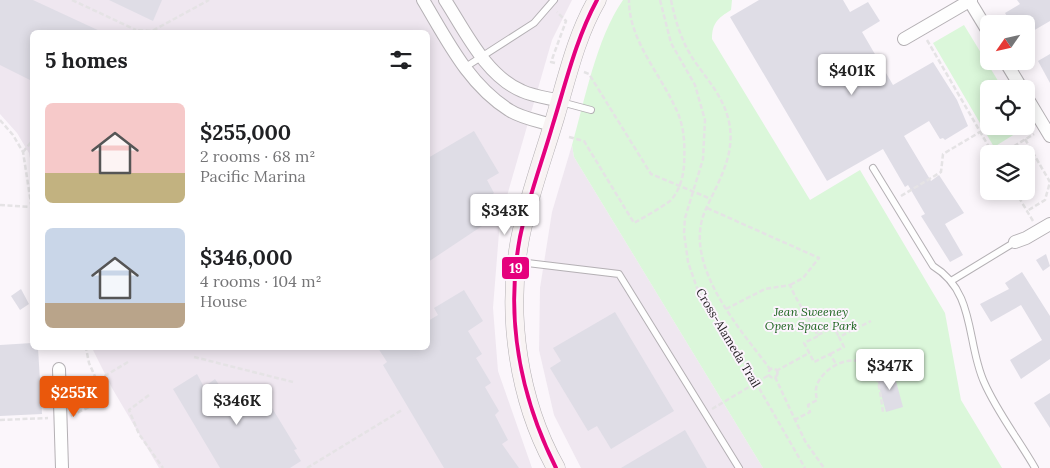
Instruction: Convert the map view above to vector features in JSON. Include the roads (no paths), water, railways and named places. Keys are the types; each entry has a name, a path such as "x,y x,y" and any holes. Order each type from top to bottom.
{"street":[{"path":"423,0 464,68 486,93 511,112 552,125"},
{"path":"445,0 481,58 498,74 521,91 560,101"},
{"path":"556,468 541,437 524,385 516,326 517,262 526,214 573,55 597,0"},
{"path":"904,39 970,0 980,17"},
{"path":"1035,111 1048,132"},
{"path":"1014,242 1050,224"},
{"path":"59,369 62,468"}],"lane":[{"path":"464,68 534,23 554,0"},
{"path":"560,101 591,110"},
{"path":"873,168 933,266 946,274 962,298 984,381 1036,468"},
{"path":"951,281 1014,242"},
{"path":"517,262 619,274 739,468"}],"park label":[{"name":"Jean Sweeney Open Space Park","path":"811,319"}]}
